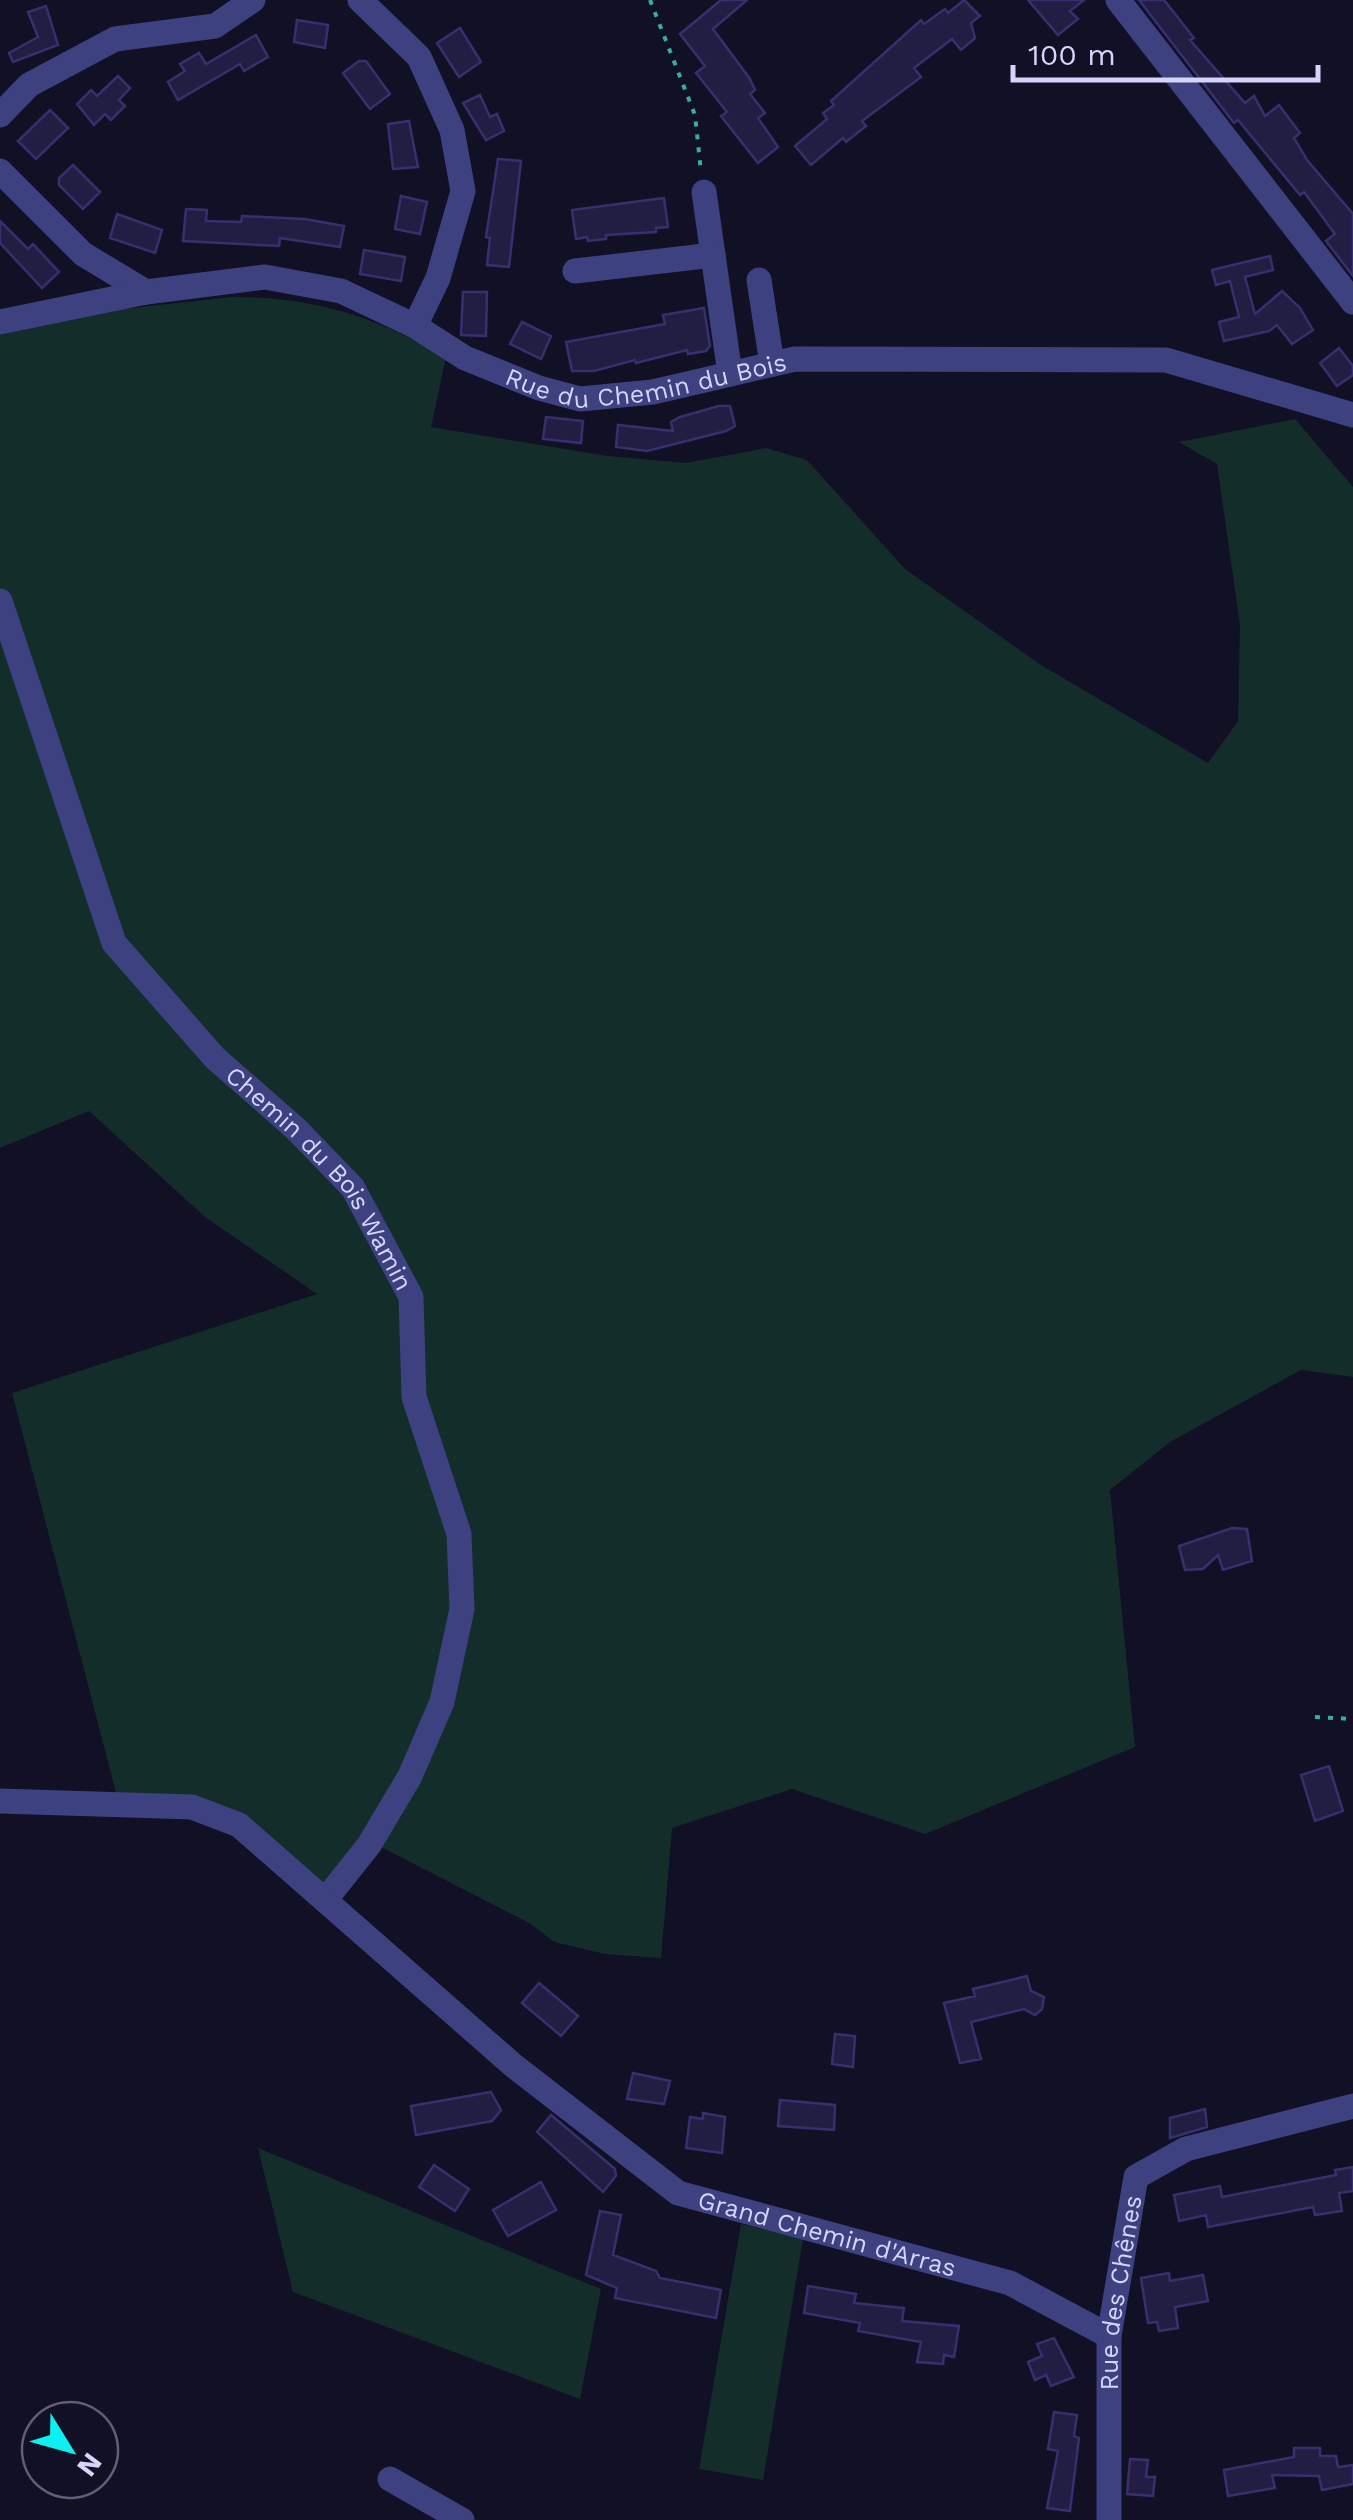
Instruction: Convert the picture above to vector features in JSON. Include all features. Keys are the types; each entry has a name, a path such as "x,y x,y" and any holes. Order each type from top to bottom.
{"street":[{"path":"0,115 29,85 115,38 215,26 253,0"},
{"path":"360,0 418,57 452,130 464,191 438,278 414,326"},
{"path":"1118,0 1353,302"},
{"path":"0,170 83,254 146,292"},
{"path":"704,192 730,374"},
{"path":"576,270 713,254"},
{"name":"Rue du Chemin du Bois","path":"146,292 265,277 341,290 414,326 465,358 539,388 580,398 653,392 810,359 1166,360 1353,416"},
{"path":"759,280 772,364"},
{"path":"0,322 146,292"},
{"name":"Chemin du Bois Wamin","path":"0,602 114,943 215,1058 296,1129 353,1188 411,1296 414,1397 459,1534 462,1610 442,1702 410,1776 368,1845 326,1900"},
{"name":"Grand Chemin d'Arras","path":"0,1801 192,1807 238,1826 514,2066 678,2193 1010,2283 1108,2336"},
{"name":"Rue des Chênes","path":"1108,2520 1108,2336 1136,2177 1186,2148 1353,2106"},
{"path":"390,2479 462,2520"}],"path":[{"path":"650,0 695,114 704,192"},
{"path":"1315,1717 1353,1719"}],"green space":[{"path":"232,297 290,301 343,312 394,330 446,357 431,427 608,456 686,463 766,448 807,460 905,569 1041,665 1208,763 1238,721 1240,625 1217,464 1179,442 1295,419 1353,487 1353,1377 1301,1370 1170,1442 1110,1490 1135,1747 925,1834 792,1789 672,1828 661,1958 605,1954 554,1942 531,1924 379,1846 454,1706 469,1613 469,1534 421,1397 418,1341 403,1344 405,1398 450,1535 454,1581 451,1628 440,1676 402,1770 351,1854 323,1890 253,1831 210,1808 155,1801 119,1804 12,1393 317,1294 205,1217 89,1111 0,1148 0,335 123,309"},
{"path":"258,2148 601,2289 580,2399 293,2292"},
{"path":"741,2224 803,2239 763,2480 699,2469"}],"building":[{"path":"721,0 747,0 713,29 750,79 755,90 750,94 765,113 758,118 778,147 758,163 721,116 727,112 696,73 705,66 680,34"},
{"path":"964,0 980,16 971,23 975,38 961,50 952,39 914,68 921,77 862,121 866,126 846,142 843,138 811,165 795,146 827,119 823,113 834,105 831,101 921,20 924,24 945,9 948,13"},
{"path":"1028,0 1084,0 1070,11 1078,19 1058,35"},
{"path":"1139,0 1164,0 1194,38 1190,40 1245,103 1254,96 1265,116 1279,105 1300,133 1294,138 1307,160 1353,214 1353,276 1326,241 1335,234 1304,192 1300,195 1238,120 1234,123"},
{"path":"46,6 58,45 13,62 9,53 38,37 28,12"},
{"path":"297,20 328,25 325,48 294,42"},
{"path":"460,28 481,62 459,77 437,43"},
{"path":"256,35 268,57 244,71 240,64 178,100 168,82 185,71 180,64 199,53 206,64"},
{"path":"359,61 366,61 390,94 370,109 343,73"},
{"path":"118,76 130,88 119,100 125,106 111,120 105,114 94,125 77,104 91,90 97,96"},
{"path":"480,95 490,117 497,114 504,131 486,140 463,103"},
{"path":"50,110 68,128 36,159 18,141"},
{"path":"409,121 418,167 393,169 388,124"},
{"path":"498,159 521,161 509,267 487,265 490,238 486,237"},
{"path":"73,165 100,192 83,209 59,185 59,178"},
{"path":"401,196 427,202 420,234 395,229"},
{"path":"664,198 668,227 656,228 656,232 606,235 606,239 576,239 572,210"},
{"path":"186,209 207,210 206,221 241,222 242,216 305,219 344,226 340,247 280,238 279,246 183,241"},
{"path":"117,214 162,230 155,253 110,238"},
{"path":"0,221 28,249 33,244 59,272 42,288 0,243"},
{"path":"364,250 405,257 401,281 360,274"},
{"path":"1270,256 1273,270 1245,277 1255,314 1282,291 1300,308 1313,330 1292,344 1277,325 1269,331 1224,341 1219,322 1239,317 1230,281 1216,285 1212,270"},
{"path":"463,292 487,292 486,336 461,335"},
{"path":"704,308 710,346 706,351 688,354 687,350 594,371 572,371 566,342 665,324 663,315"},
{"path":"522,322 551,336 541,359 510,344"},
{"path":"1339,348 1353,366 1353,375 1337,386 1320,363"},
{"path":"730,406 735,426 726,431 647,451 616,447 618,425 673,431 671,422 680,417"},
{"path":"546,417 583,421 581,443 543,439"},
{"path":"1232,1528 1247,1529 1252,1561 1223,1570 1218,1555 1203,1569 1185,1570 1179,1546"},
{"path":"1329,1766 1343,1811 1315,1821 1301,1775"},
{"path":"1027,1976 1031,1991 1044,1997 1042,2009 1035,2015 1024,2009 971,2022 981,2059 960,2063 944,2003 975,1996 973,1989"},
{"path":"539,1983 578,2016 561,2036 522,2003"},
{"path":"835,2034 855,2036 853,2067 832,2064"},
{"path":"633,2073 670,2081 664,2104 627,2099"},
{"path":"491,2092 501,2110 492,2121 416,2135 411,2106"},
{"path":"780,2100 835,2105 834,2130 778,2126"},
{"path":"1205,2109 1207,2127 1170,2138 1170,2118"},
{"path":"703,2113 725,2117 722,2153 686,2148 690,2117 703,2119"},
{"path":"551,2115 615,2169 616,2176 603,2192 537,2132"},
{"path":"434,2165 469,2189 455,2211 419,2187"},
{"path":"1353,2167 1353,2191 1339,2193 1342,2211 1315,2215 1313,2207 1208,2227 1206,2215 1179,2221 1174,2195 1220,2186 1222,2197 1336,2175 1335,2170"},
{"path":"541,2182 556,2210 508,2236 493,2210"},
{"path":"600,2211 621,2215 613,2255 656,2271 660,2278 721,2290 716,2318 615,2298 617,2288 586,2275"},
{"path":"1169,2273 1170,2281 1203,2275 1208,2301 1175,2307 1178,2328 1159,2331 1157,2322 1148,2323 1141,2278"},
{"path":"808,2286 856,2294 854,2303 904,2308 902,2321 959,2326 954,2357 944,2355 943,2364 917,2362 921,2342 858,2331 860,2323 804,2313"},
{"path":"1054,2338 1074,2377 1051,2386 1046,2375 1035,2380 1028,2362 1042,2356 1037,2344"},
{"path":"1054,2412 1077,2415 1074,2436 1079,2438 1070,2511 1047,2508 1058,2451 1048,2449"},
{"path":"1294,2448 1320,2448 1320,2456 1336,2456 1338,2467 1353,2465 1353,2484 1322,2490 1319,2476 1272,2475 1275,2488 1228,2496 1224,2470 1294,2457"},
{"path":"1130,2459 1148,2460 1146,2477 1155,2477 1153,2496 1127,2494"}]}
